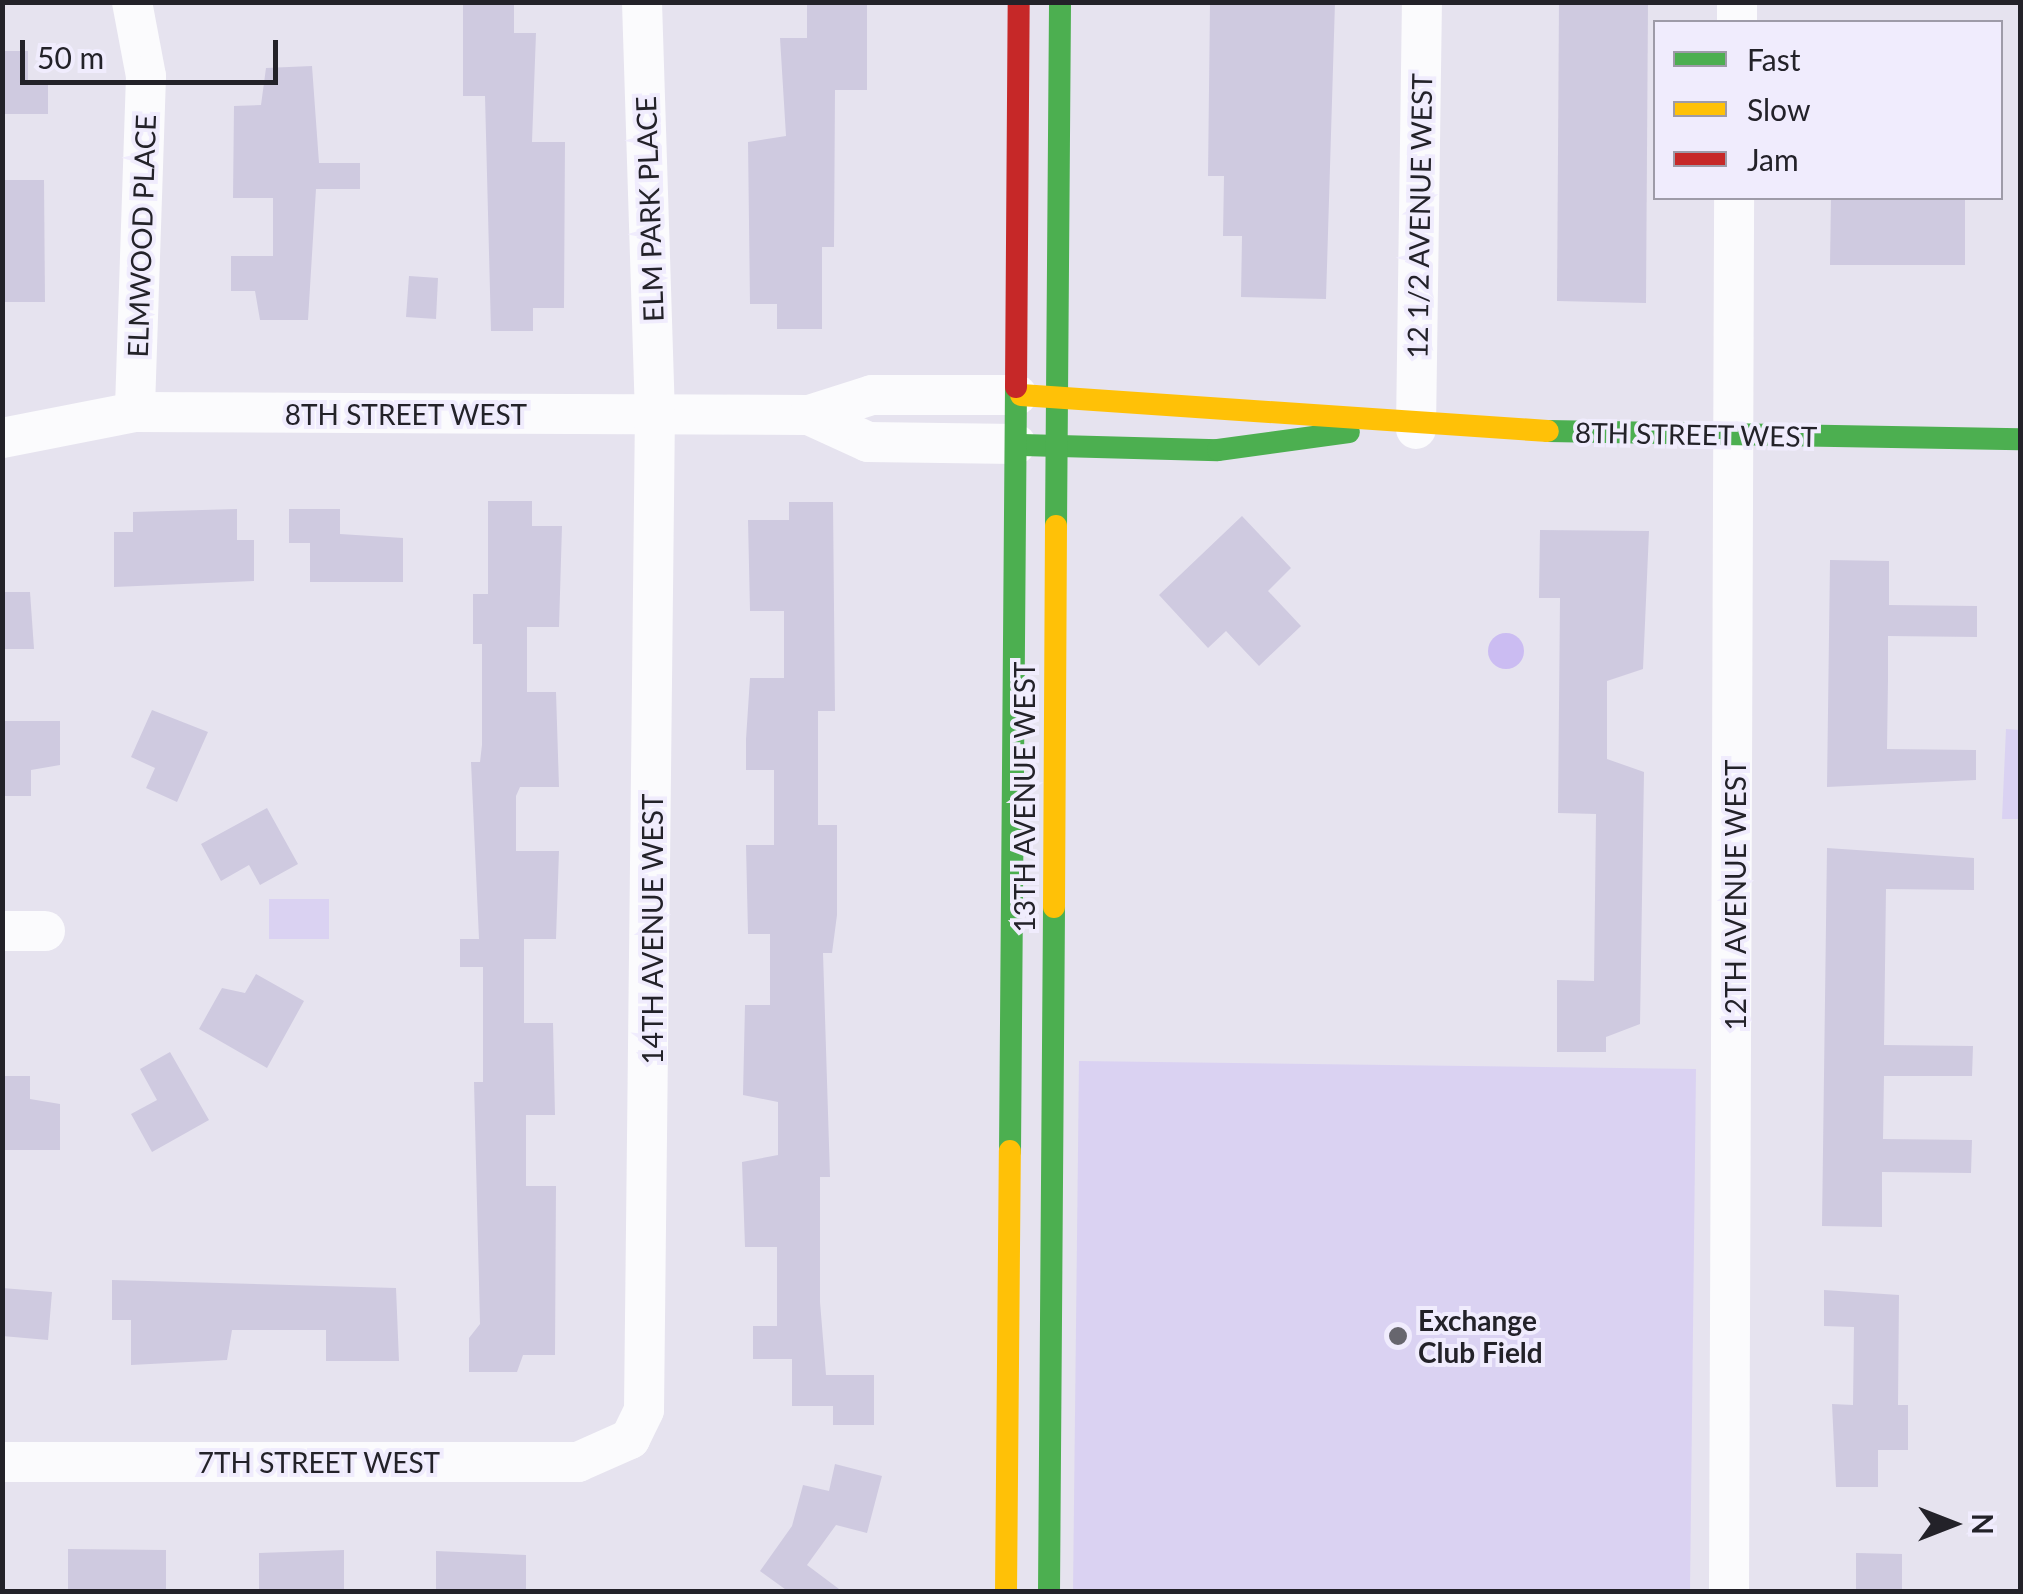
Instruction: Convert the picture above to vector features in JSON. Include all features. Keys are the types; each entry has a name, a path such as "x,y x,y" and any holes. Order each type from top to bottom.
{"street":[{"name":"ELMWOOD PLACE","path":"132,2 146,76 135,412"},
{"name":"ELM PARK PLACE","path":"642,2 655,416"},
{"name":"13TH AVENUE WEST","path":"1006,1592 1019,2"},
{"name":"13TH AVENUE WEST","path":"1048,1592 1060,2"},
{"name":"12 1/2 AVENUE WEST","path":"1416,430 1422,2"},
{"name":"12TH AVENUE WEST","path":"1729,1592 1734,200"},
{"name":"8TH STREET WEST","path":"4,440 135,412 808,415 872,395 1017,395 1315,410 1371,426 1416,430 2020,439"},
{"name":"8TH STREET WEST","path":"808,415 868,442 1016,444 1057,450 1316,443 1371,426"},
{"name":"14TH AVENUE WEST","path":"630,1439 648,1376 655,416"},
{"path":"2,932 45,931"},
{"name":"7TH STREET WEST","path":"2,1462 578,1462 630,1439"}],"shaded area":[{"path":"1506,633 1519,638 1524,651 1519,664 1506,669 1493,664 1488,651 1493,638"},
{"path":"2006,729 2020,730 2020,819 2002,819"},
{"path":"269,899 329,899 329,939 269,939"},
{"name":"Exchange Club Field","path":"1079,1061 1696,1069 1690,1591 1073,1592"}],"building":[{"path":"463,2 514,2 514,33 536,33 532,142 565,142 564,308 533,308 533,331 491,331 485,96 463,96"},
{"path":"807,2 867,2 867,90 835,90 834,247 822,247 822,329 777,329 777,304 750,304 748,142 786,136 780,38 807,38"},
{"path":"1210,2 1335,2 1326,299 1241,297 1242,236 1223,236 1224,176 1208,176"},
{"path":"1559,2 1648,2 1646,303 1557,301"},
{"path":"2,51 28,51 28,80 48,80 48,114 2,114"},
{"path":"312,66 319,163 360,163 360,189 316,189 308,320 260,320 255,291 231,291 231,256 273,256 273,198 233,198 234,106 261,105 266,68"},
{"path":"2,180 44,180 45,302 2,302"},
{"path":"1831,200 1965,200 1965,265 1830,265"},
{"path":"409,276 438,278 436,319 406,317"},
{"path":"488,501 532,501 532,526 562,526 559,627 527,627 527,692 556,692 559,787 520,787 516,796 516,851 559,851 556,939 524,939 524,1023 553,1023 555,1115 526,1115 526,1186 556,1186 555,1355 523,1355 517,1372 469,1372 469,1338 480,1324 474,1082 483,1082 483,967 460,967 460,939 479,939 471,762 480,762 482,745 482,644 473,644 473,594 488,594"},
{"path":"789,502 833,502 835,711 818,711 818,825 837,825 837,915 832,953 823,953 830,1177 820,1177 820,1302 826,1375 874,1375 874,1425 833,1425 833,1406 792,1406 792,1359 753,1359 753,1326 777,1326 777,1247 745,1247 742,1162 778,1155 778,1102 743,1095 745,1005 770,1005 770,934 748,934 746,845 774,845 774,770 746,770 746,739 750,678 784,678 784,611 750,611 748,520 789,520"},
{"path":"237,509 237,540 254,540 254,581 114,587 114,532 133,532 133,512"},
{"path":"289,509 340,509 340,534 403,538 403,582 310,582 310,543 289,543"},
{"path":"1242,516 1291,568 1268,591 1301,626 1259,666 1226,631 1208,648 1159,595"},
{"path":"1540,530 1649,531 1643,669 1607,681 1607,759 1644,772 1640,1024 1606,1037 1606,1052 1557,1052 1557,980 1594,981 1596,814 1558,813 1560,598 1539,598"},
{"path":"1830,560 1889,561 1889,605 1977,606 1977,637 1888,636 1887,749 1976,750 1976,780 1827,787"},
{"path":"2,592 30,592 34,649 2,649"},
{"path":"152,710 208,732 177,802 146,788 155,768 131,757"},
{"path":"2,721 60,721 60,765 31,770 31,796 2,796"},
{"path":"267,808 298,864 260,885 249,865 221,881 201,844"},
{"path":"1827,848 1974,858 1974,890 1886,889 1884,1045 1973,1046 1972,1076 1884,1076 1883,1139 1972,1140 1971,1173 1882,1172 1882,1227 1822,1226"},
{"path":"256,974 304,1001 267,1068 199,1029 222,988 245,993"},
{"path":"170,1052 209,1120 152,1152 131,1114 157,1100 140,1069"},
{"path":"2,1076 30,1076 30,1099 60,1104 60,1150 2,1150"},
{"path":"112,1280 396,1288 399,1361 326,1361 326,1330 232,1330 227,1360 131,1365 131,1320 112,1320"},
{"path":"2,1288 52,1292 48,1340 2,1336"},
{"path":"1824,1290 1899,1295 1898,1405 1908,1405 1908,1450 1878,1450 1878,1487 1836,1487 1832,1404 1853,1405 1854,1327 1824,1326"},
{"path":"835,1464 882,1476 867,1533 836,1525 807,1565 843,1592 789,1592 760,1571 792,1526 803,1485 829,1491"},
{"path":"68,1549 166,1550 166,1592 68,1592"},
{"path":"344,1550 344,1592 259,1592 259,1553"},
{"path":"436,1551 526,1555 526,1592 436,1592"},
{"path":"1856,1553 1902,1554 1902,1592 1856,1592"}],"traffic: fast":[{"path":"1056,526 1060,2"},
{"path":"1010,1151 1016,387"},
{"path":"1548,431 2020,439"},
{"path":"1022,445 1218,450 1349,432"},
{"path":"1049,1592 1054,907"}],"traffic: slow":[{"path":"1021,395 1548,431"},
{"path":"1054,907 1056,526"},
{"path":"1006,1592 1010,1151"}],"traffic: jam":[{"path":"1016,387 1019,2"}],"place":[{"name":"Exchange Club Field","path":"1398,1336"}]}
